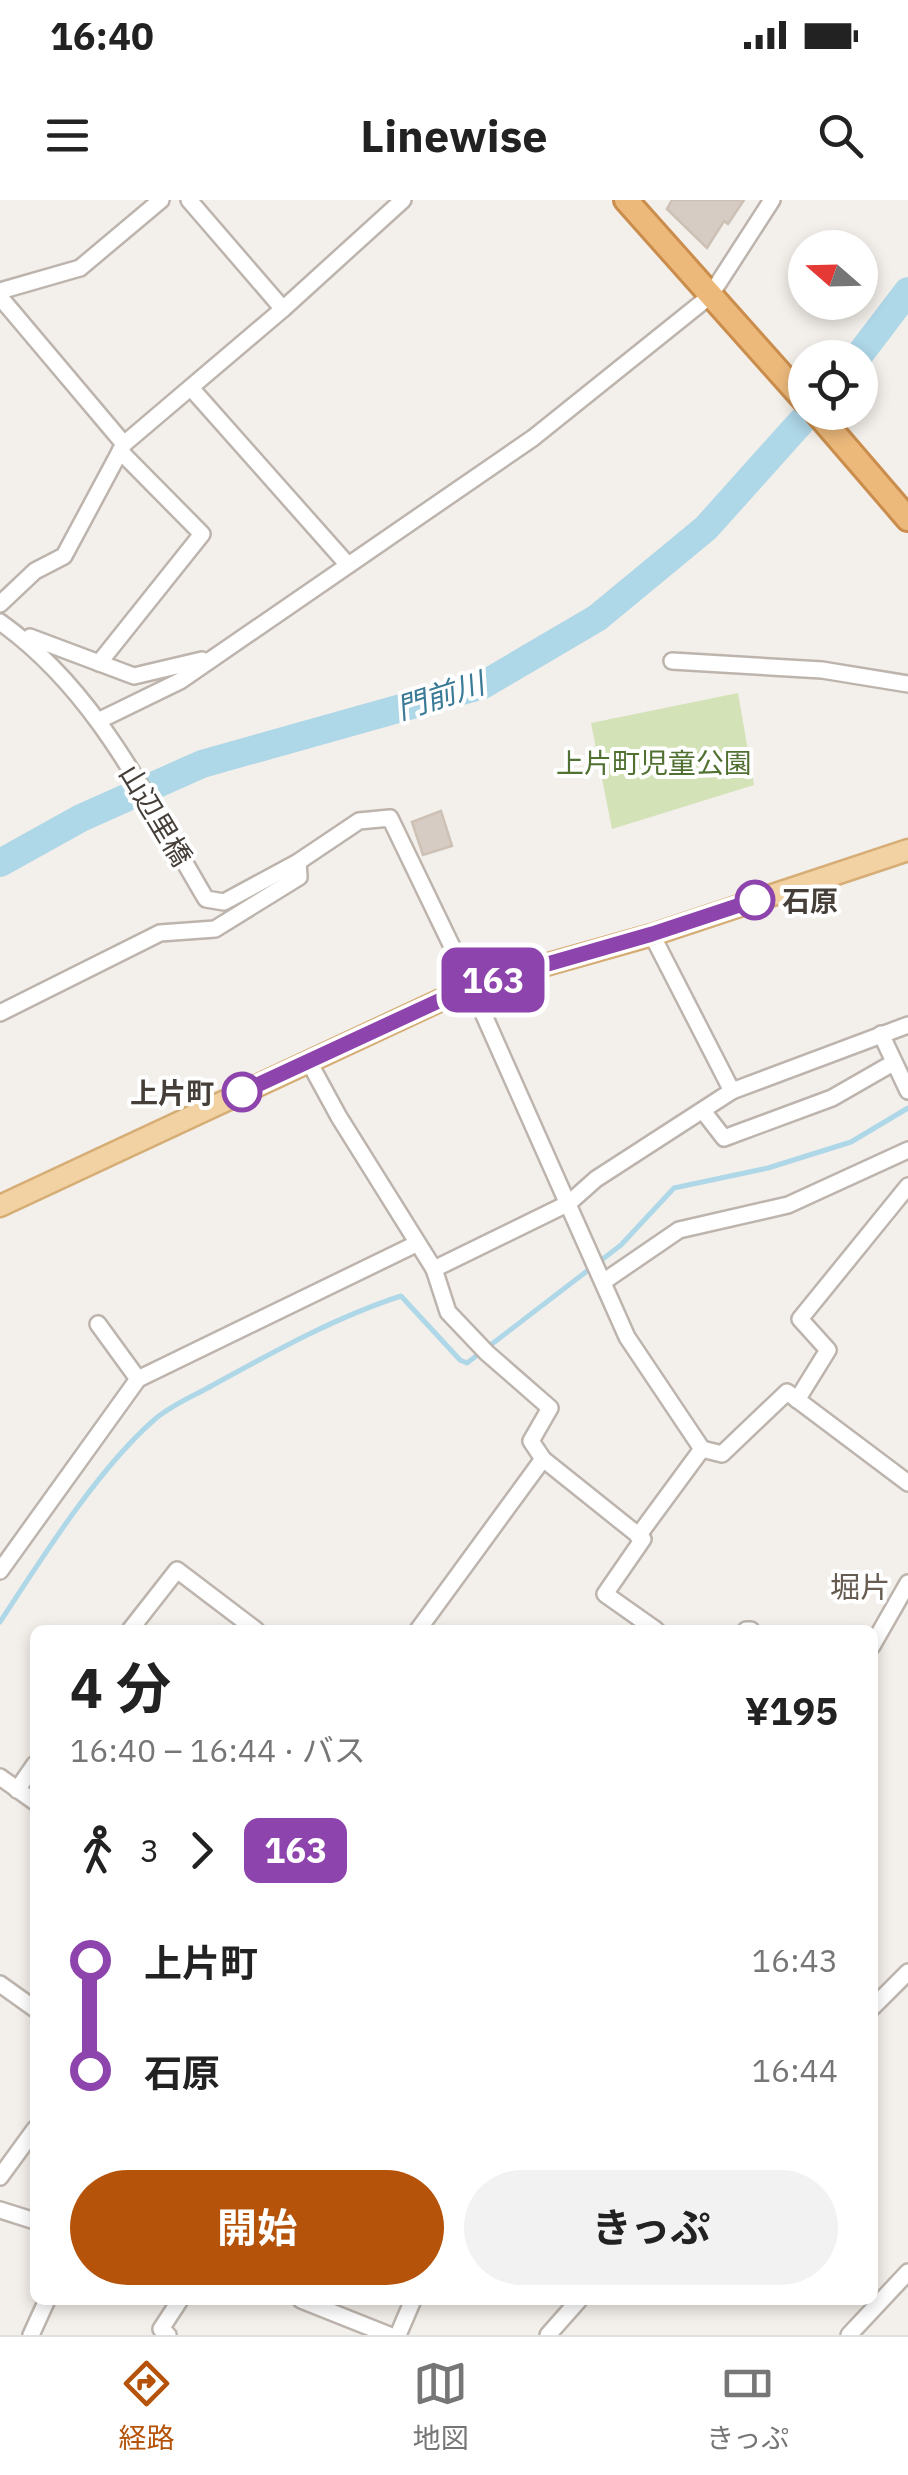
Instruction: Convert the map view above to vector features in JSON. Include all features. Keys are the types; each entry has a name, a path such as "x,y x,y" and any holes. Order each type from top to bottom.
{"highway":[{"path":"626,200 788,382"},
{"path":"832,430 906,511"}],"main road":[{"path":"0,1206 471,986 652,934 908,850"}],"street":[{"path":"98,663 202,534 122,448 0,294 80,268 161,200"},
{"path":"190,200 284,310"},
{"path":"0,604 35,571 64,556 122,448 284,310 403,200"},
{"path":"104,726 180,681 533,438 714,299 772,200"},
{"path":"191,388 348,565"},
{"path":"6,626 134,676 214,657"},
{"name":"山辺里橋","path":"6,626 35,646 104,726 206,899 224,902 298,862"},
{"path":"672,661 822,670 908,684"},
{"path":"0,1013 160,933 215,929 299,877 298,862 359,820 390,818 471,986 627,1338 702,1449 722,1454 787,1392 908,1483"},
{"path":"652,934 732,1091"},
{"path":"434,1269 569,1203 596,1179 732,1091 908,1024"},
{"path":"882,1034 908,1091"},
{"path":"309,1062 434,1269 448,1312 487,1353 550,1408 531,1441 543,1459 643,1539 605,1594 649,1625"},
{"path":"703,1111 724,1138 832,1098 893,1063"},
{"path":"603,1282 680,1230 788,1205 906,1154"},
{"path":"798,1400 828,1350 800,1319 908,1186"},
{"path":"0,1571 138,1379 416,1244"},
{"path":"98,1324 138,1379"},
{"path":"638,1536 702,1449"},
{"path":"422,1625 543,1459"},
{"path":"134,1625 177,1570 249,1625"},
{"path":"878,1636 908,1583"},
{"path":"18,1790 30,1772"},
{"path":"0,1777 30,1798"},
{"path":"878,2002 908,1972"},
{"path":"0,1984 30,2005"},
{"path":"0,2177 30,2136"},
{"path":"0,2210 30,2219"},
{"path":"878,2304 908,2272"},
{"path":"31,2335 44,2305"},
{"path":"168,2335 161,2329 177,2305"},
{"path":"314,2305 389,2335"},
{"path":"398,2335 411,2305"},
{"path":"548,2335 575,2305"},
{"path":"848,2335 877,2305"}],"green space":[{"name":"上片町児童公園","path":"738,693 754,785 612,829 591,723"}],"building":[{"path":"672,200 744,200 728,224 724,221 707,248 667,209"},
{"path":"441,811 452,846 423,855 412,822"}],"waterway":[{"name":"門前川","path":"871,340 908,291"},
{"name":"門前川","path":"0,863 81,818 202,764 483,685 597,618 706,528 794,430"},
{"path":"0,1622 91,1489 133,1440 175,1405 305,1336 401,1296 467,1363 621,1245 674,1188 768,1168 851,1142 908,1108"}],"bus line":[{"name":"163","path":"242,1092 471,986 755,900"}],"place":[{"name":"石原","path":"755,900"},
{"name":"上片町","path":"242,1092"}],"district":[{"name":"堀片","path":"860,1586"}]}
